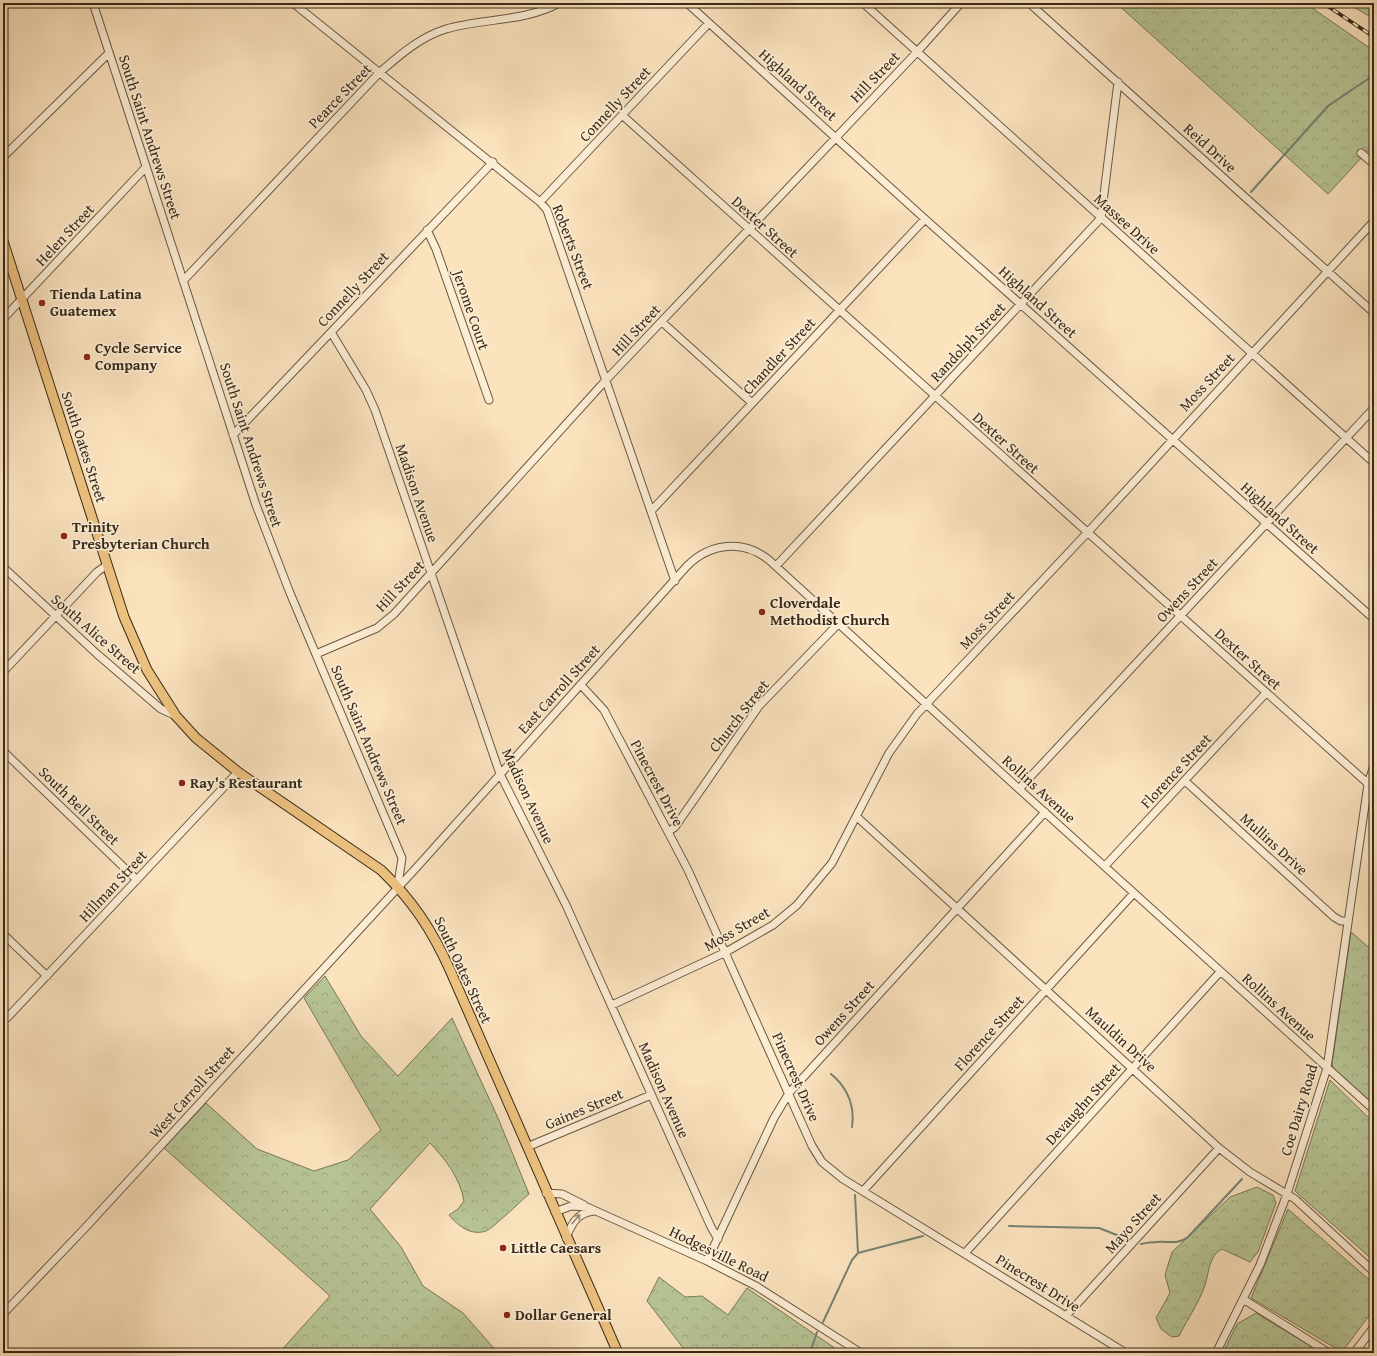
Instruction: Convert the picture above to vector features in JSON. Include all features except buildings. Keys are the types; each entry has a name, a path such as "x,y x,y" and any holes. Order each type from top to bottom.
{"main road":[{"name":"South Oates Street","path":"3,241 124,617 139,655 176,716 208,749 238,772 367,860 398,886 416,908 435,937 566,1238 618,1353"}],"street":[{"name":"South Saint Andrews Street","path":"92,3 233,435 272,548 402,858 401,874 398,886"},
{"name":"Roberts Street","path":"293,3 492,162 540,202 551,217 675,580"},
{"name":"Pearce Street","path":"183,281 380,72 409,48 446,29 526,15 559,3"},
{"name":"Highland Street","path":"687,3 925,219 1374,619"},
{"name":"Massee Drive","path":"863,3 1374,464"},
{"name":"Hill Street","path":"316,654 365,633 385,622 606,380 917,52 961,3"},
{"name":"Reid Drive","path":"1029,3 1374,313"},
{"name":"Connelly Street","path":"540,202 709,23"},
{"path":"3,157 109,53"},
{"path":"1101,218 1118,82"},
{"name":"Dexter Street","path":"622,115 1371,786"},
{"path":"1361,153 1374,164"},
{"name":"Connelly Street","path":"233,435 492,162"},
{"name":"Helen Street","path":"3,319 146,167"},
{"name":"Randolph Street","path":"776,566 1101,218"},
{"name":"Chandler Street","path":"652,510 925,219"},
{"name":"Moss Street","path":"612,1005 726,952 773,925 797,905 832,863 897,739 917,714 1087,533 1374,221"},
{"name":"Jerome Court","path":"427,230 436,249 489,400"},
{"path":"662,322 752,403"},
{"name":"Madison Avenue","path":"331,332 366,390 375,410 500,774 546,863 612,1005 711,1227 718,1239"},
{"name":"Owens Street","path":"1019,789 1374,408"},
{"name":"Rollins Avenue","path":"675,580 698,556 711,549 726,546 741,546 756,551 776,566 1220,972 1374,1110"},
{"path":"3,672 97,572 108,565"},
{"name":"South Alice Street","path":"3,567 55,616 161,709 176,716"},
{"name":"East Carroll Street","path":"398,886 675,580"},
{"name":"Church Street","path":"668,832 675,827 760,706 839,623"},
{"name":"Pinecrest Drive","path":"581,685 604,710 688,870 812,1146 820,1158 835,1174 1126,1353"},
{"name":"Florence Street","path":"1105,866 1266,693"},
{"name":"South Bell Street","path":"3,751 137,880"},
{"name":"Coe Dairy Road","path":"1216,1353 1260,1265 1287,1194 1327,1068 1348,921 1374,765"},
{"name":"Hillman Street","path":"7,1018 238,772"},
{"name":"Mullins Drive","path":"1185,780 1334,917 1341,921 1348,921"},
{"name":"Owens Street","path":"707,1261 774,1118 789,1093 1045,812"},
{"name":"Mauldin Drive","path":"857,817 1047,989 1219,1148 1250,1172 1295,1199 1374,1272"},
{"name":"West Carroll Street","path":"3,1314 90,1222 398,886"},
{"name":"Florence Street","path":"863,1191 1134,893"},
{"path":"3,934 47,976"},
{"name":"Devaughn Street","path":"965,1253 1220,972"},
{"name":"Gaines Street","path":"527,1147 651,1095"},
{"name":"Mayo Street","path":"1066,1316 1219,1148"},
{"path":"546,1192 562,1194 587,1207"},
{"name":"Hodgesville Road","path":"555,1212 570,1206 587,1207 707,1261 778,1299 861,1353"},
{"path":"566,1238 571,1226 580,1214 595,1211"},
{"path":"1243,1299 1329,1353"},
{"path":"1354,1353 1374,1327"}],"green space":[{"path":"1116,3 1305,3 1374,51 1374,144 1328,194"},
{"path":"1347,3 1374,3 1374,19"},
{"path":"1351,932 1374,952 1374,1105 1333,1068 1332,1064"},
{"path":"325,976 361,1036 398,1076 452,1018 498,1118 529,1194 490,1229 480,1232 470,1231 456,1223 449,1215 458,1209 464,1201 462,1193 452,1170 430,1143 370,1209 401,1247 423,1286 463,1313 498,1353 279,1353 330,1296 164,1148 206,1103 257,1149 314,1171 348,1160 381,1130 304,998"},
{"path":"1330,1080 1374,1123 1374,1261 1295,1191"},
{"path":"1257,1187 1273,1195 1276,1203 1258,1252 1250,1262 1222,1249 1214,1255 1205,1285 1196,1305 1179,1336 1172,1337 1161,1329 1156,1318 1170,1293 1165,1275 1172,1252 1230,1197"},
{"path":"1288,1209 1374,1284 1374,1309 1342,1352 1251,1298"},
{"path":"659,1277 685,1297 702,1296 728,1315 747,1288 842,1353 687,1353 647,1301"},
{"path":"1256,1313 1320,1353 1223,1353 1237,1324"}],"waterway":[{"path":"1251,192 1328,106 1374,75"},
{"path":"831,1074 842,1085 849,1098 853,1119 852,1127"},
{"path":"1141,1244 1155,1242 1177,1242 1188,1237 1242,1179"},
{"path":"855,1195 858,1253"},
{"path":"1009,1226 1099,1228 1127,1239"},
{"path":"823,1322 852,1260 858,1253 923,1236"},
{"path":"810,1353 817,1332"}],"railway":[{"path":"1323,3 1374,37"}],"place":[{"name":"Tienda Latina Guatemex","path":"42,303"},
{"name":"Cycle Service Company","path":"87,357"},
{"name":"Trinity Presbyterian Church","path":"64,536"},
{"name":"Cloverdale Methodist Church","path":"762,612"},
{"name":"Ray's Restaurant","path":"182,783"},
{"name":"Little Caesars","path":"503,1248"},
{"name":"Dollar General","path":"507,1315"}]}
